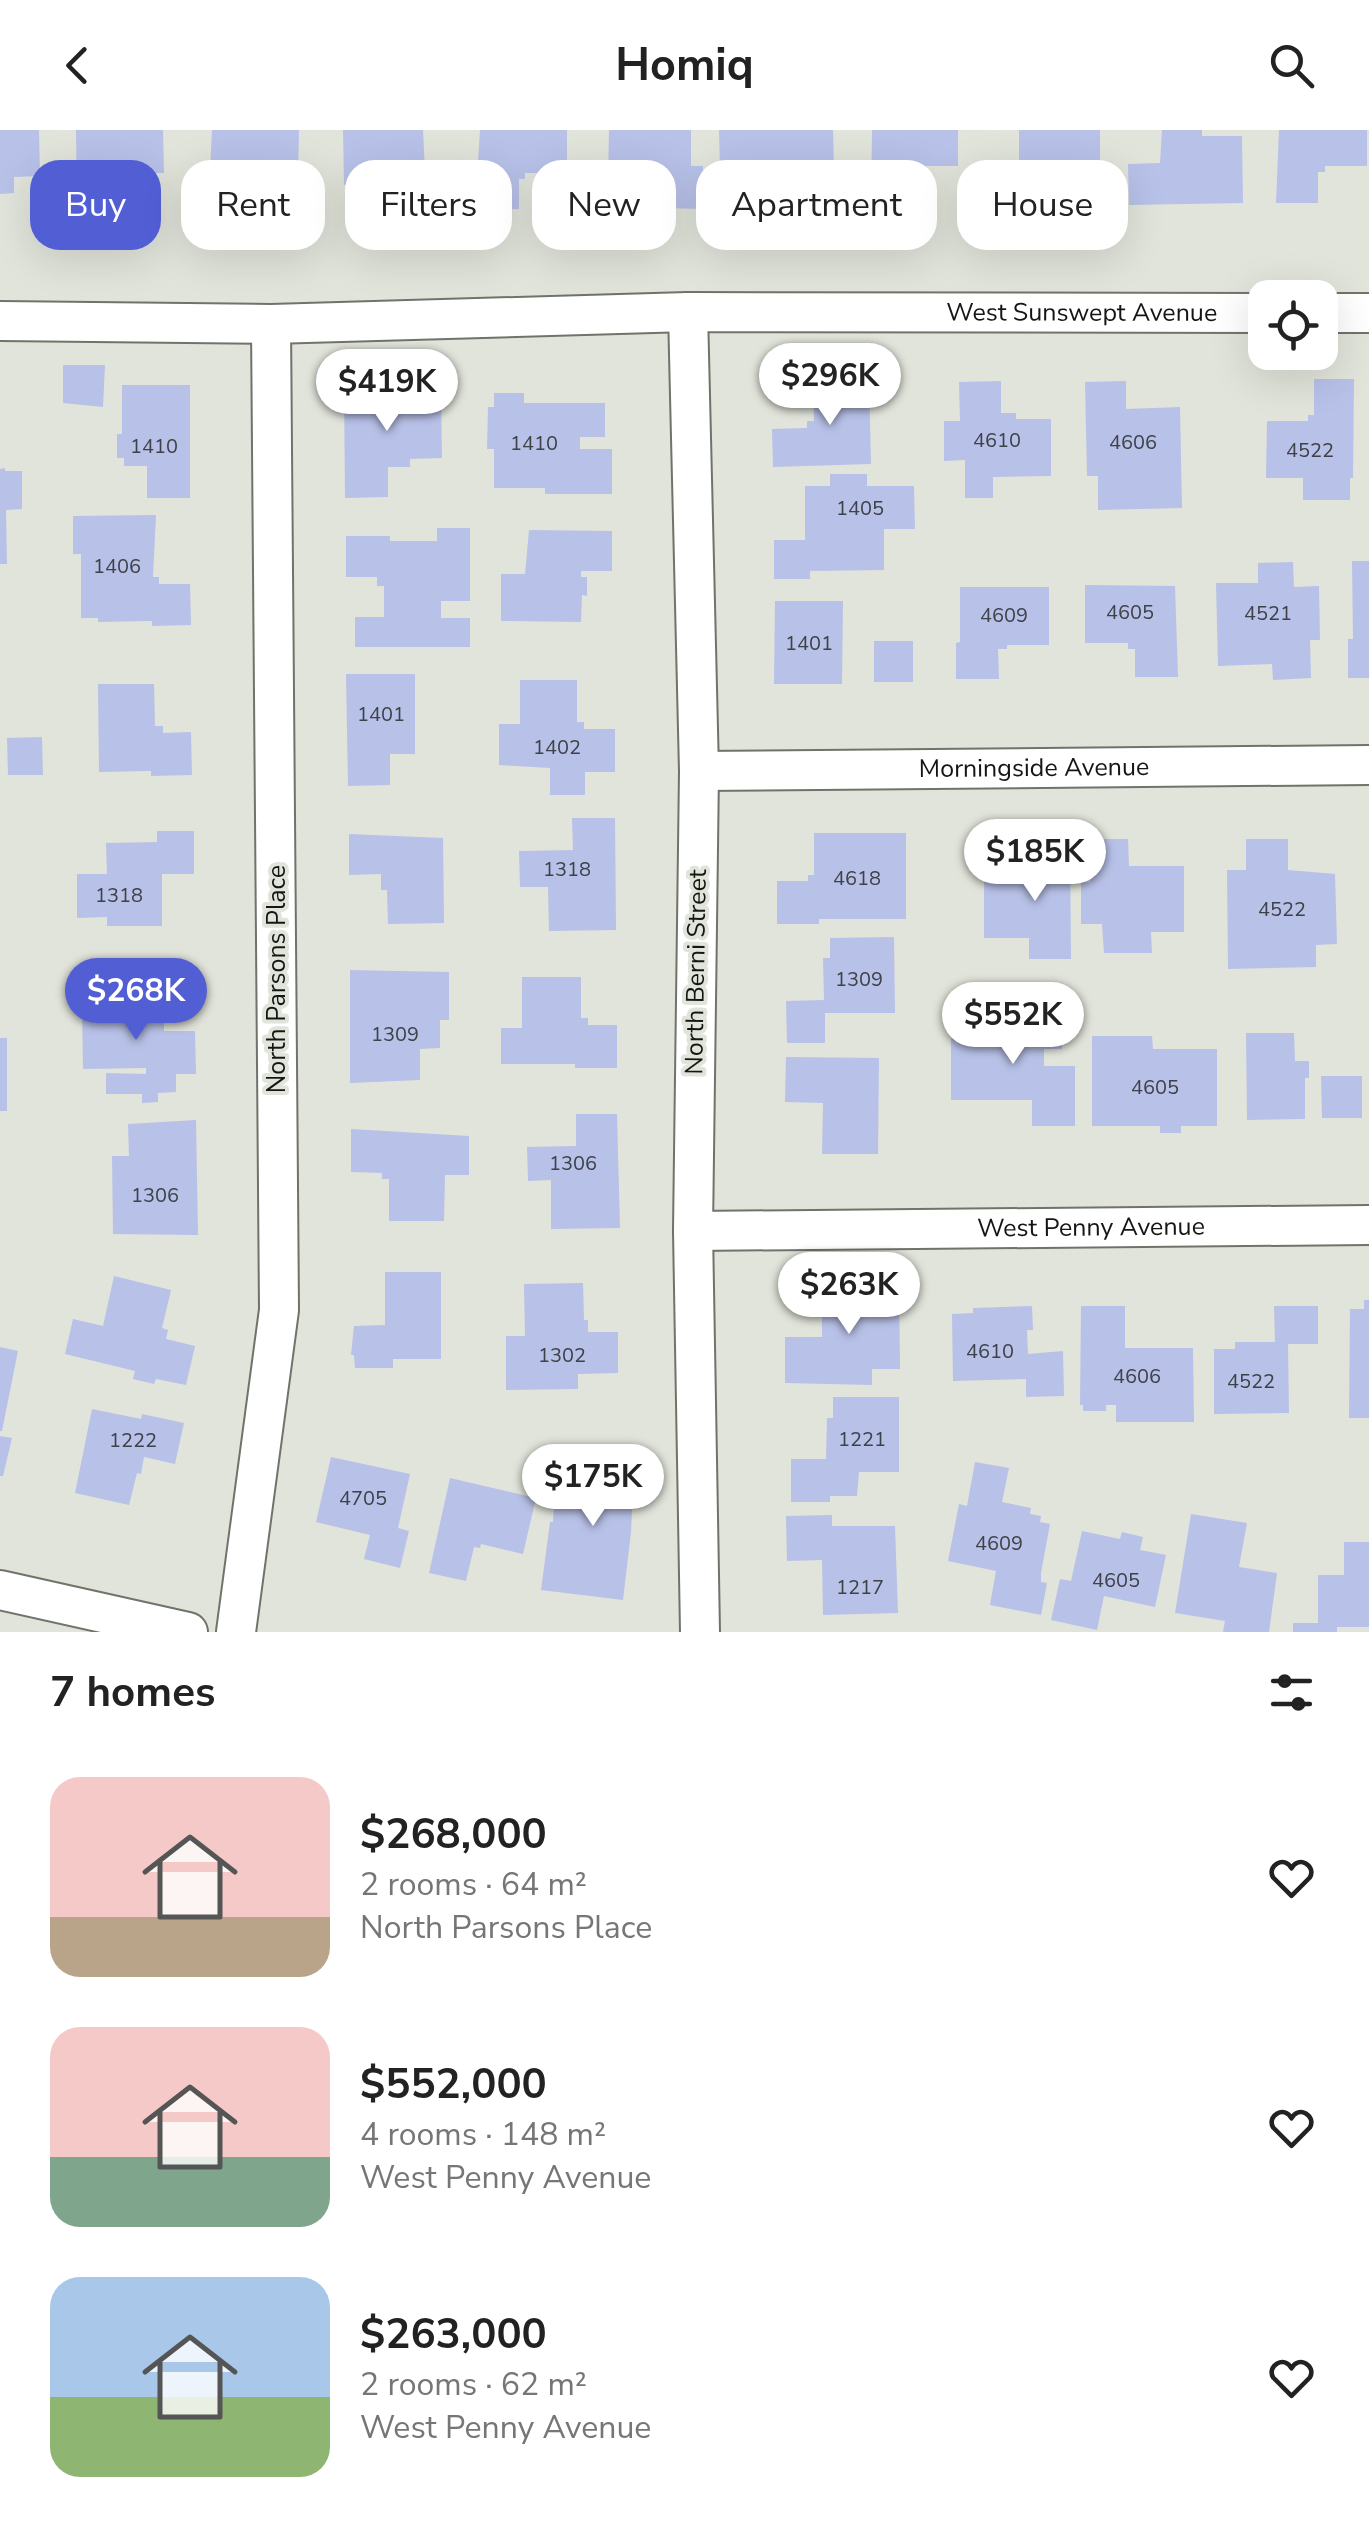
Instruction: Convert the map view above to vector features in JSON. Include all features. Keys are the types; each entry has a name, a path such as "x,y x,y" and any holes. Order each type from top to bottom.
{"street":[{"name":"West Sunswept Avenue","path":"0,321 271,324 688,312 1248,313"},
{"name":"North Berni Street","path":"688,312 699,771 693,1230 700,1632"},
{"path":"1338,313 1369,313"},
{"name":"North Parsons Place","path":"236,1632 279,1310 271,324"},
{"name":"Morningside Avenue","path":"699,771 1369,765"},
{"name":"West Penny Avenue","path":"693,1230 1369,1225"},
{"path":"0,1590 188,1632"}],"building":[{"path":"0,130 39,130 40,160 30,160 30,176 14,177 14,193 0,194"},
{"path":"76,130 163,130 164,173 161,160 76,160"},
{"path":"212,130 299,130 298,160 211,160"},
{"path":"343,130 423,130 424,160 345,160 344,185"},
{"path":"480,130 567,130 567,160 532,160 532,173 519,179 519,209 512,209 512,160 478,160"},
{"path":"609,130 691,130 696,209 676,208 676,160 608,160"},
{"path":"719,130 833,130 834,160 720,160"},
{"path":"872,130 958,130 957,166 937,166 937,160 872,160"},
{"path":"1019,130 1100,130 1100,160 1019,160"},
{"path":"1162,130 1242,136 1243,203 1129,205 1128,164 1160,163"},
{"path":"1279,130 1367,130 1367,166 1325,166 1325,172 1318,172 1318,203 1276,203"},
{"path":"63,365 105,365 103,407 63,403"},
{"path":"869,377 871,464 773,467 772,429 807,428 807,421 814,421 813,379"},
{"path":"1314,379 1354,379 1350,500 1303,500 1303,478 1266,478 1267,421 1308,421 1308,415 1314,415"},
{"path":"1001,381 1001,413 1016,413 1016,419 1051,419 1051,476 993,477 993,498 965,498 965,460 944,461 944,421 960,421 959,382"},
{"path":"1126,381 1126,409 1180,407 1182,508 1098,510 1098,476 1087,476 1085,382"},
{"path":"414,384 414,396 441,395 442,458 410,459 410,467 388,467 388,497 345,498 344,385"},
{"path":"122,385 190,385 190,498 147,498 147,466 124,466 124,458 117,458 117,434 122,434"},
{"path":"494,393 524,393 524,403 605,403 605,437 580,437 580,449 612,449 612,494 545,494 545,488 494,488 494,449 487,449 488,407 494,407"},
{"path":"0,469 22,471 22,509 6,510 7,564 0,564"},
{"path":"830,474 867,474 867,486 914,486 915,529 884,529 884,570 810,571 810,579 774,579 774,540 805,540 805,486 830,486"},
{"path":"156,515 153,577 159,577 159,584 190,584 191,625 152,626 152,621 98,622 98,618 81,618 81,554 73,554 73,516"},
{"path":"437,528 470,528 470,601 441,601 441,618 470,618 470,647 355,647 355,617 384,617 384,586 377,586 377,577 346,577 346,536 437,541"},
{"path":"529,530 612,531 612,571 581,571 581,577 587,577 587,596 582,595 581,622 501,621 501,574 525,574"},
{"path":"1352,561 1369,561 1369,678 1348,678 1348,639 1353,639"},
{"path":"1293,562 1294,587 1319,586 1320,640 1310,640 1311,678 1273,680 1272,664 1218,666 1216,583 1258,583 1258,563"},
{"path":"1085,585 1175,586 1178,677 1135,677 1135,649 1128,649 1128,643 1085,643"},
{"path":"960,587 1049,587 1049,645 1007,645 1007,649 998,649 999,679 956,679"},
{"path":"775,601 843,601 842,684 774,684"},
{"path":"874,641 913,641 913,682 874,682"},
{"path":"346,674 415,674 415,754 390,754 390,785 348,786"},
{"path":"520,680 577,680 577,722 584,722 584,729 615,729 615,772 585,772 585,795 550,795 550,768 499,765 499,724 520,724"},
{"path":"98,684 154,684 155,726 163,726 163,733 191,732 192,775 99,772"},
{"path":"42,737 43,775 8,775 7,738"},
{"path":"572,818 615,818 616,930 549,931 548,887 520,887 519,851 573,850"},
{"path":"157,831 194,831 194,874 162,874 162,926 107,926 107,917 77,918 77,874 107,874 106,843 157,842"},
{"path":"814,833 906,833 906,919 819,919 819,924 777,924 777,881 808,881 808,875 814,875"},
{"path":"349,834 443,838 444,923 388,924 387,890 381,890 381,874 349,875"},
{"path":"1090,839 1128,839 1129,866 1184,866 1184,932 1151,932 1152,953 1104,953 1102,924 1081,924 1081,882 1090,882"},
{"path":"1246,839 1288,839 1288,870 1335,874 1337,944 1316,945 1316,967 1228,969 1227,870 1246,870"},
{"path":"1070,840 1071,959 1029,959 1029,938 984,938 984,881 1026,881 1026,874 1032,874 1031,841"},
{"path":"894,937 895,1013 825,1013 825,1043 787,1043 786,1001 824,1000 823,958 830,958 830,938"},
{"path":"350,970 449,972 449,1020 440,1020 440,1048 420,1049 420,1080 350,1083"},
{"path":"522,977 581,977 581,1018 588,1018 588,1025 617,1025 617,1068 501,1064 501,1028 522,1028"},
{"path":"158,984 159,1019 164,1019 164,1031 195,1031 196,1074 176,1074 176,1092 158,1093 158,1102 142,1103 142,1094 106,1094 106,1073 146,1074 146,1068 83,1069 82,1010 101,1014 101,985"},
{"path":"951,1021 1062,1021 1062,1049 1044,1049 1044,1066 1075,1066 1075,1126 1032,1126 1032,1100 951,1100"},
{"path":"1246,1033 1294,1033 1295,1061 1309,1061 1305,1119 1247,1120"},
{"path":"1092,1036 1152,1036 1153,1049 1217,1049 1217,1126 1181,1126 1181,1133 1160,1133 1160,1126 1092,1126"},
{"path":"0,1038 7,1038 7,1111 0,1111"},
{"path":"786,1057 879,1058 878,1154 822,1154 823,1103 785,1102"},
{"path":"1321,1076 1362,1076 1362,1118 1322,1118"},
{"path":"576,1114 617,1114 620,1228 551,1229 551,1180 528,1181 527,1147 576,1146"},
{"path":"196,1120 198,1235 113,1234 112,1156 129,1156 128,1124"},
{"path":"351,1129 469,1136 469,1175 445,1175 444,1221 389,1221 389,1179 382,1179 382,1173 351,1172"},
{"path":"385,1272 441,1272 441,1359 393,1359 393,1368 355,1368 351,1355 354,1326 385,1325"},
{"path":"114,1276 171,1290 162,1328 168,1330 166,1339 195,1346 186,1385 133,1379 135,1371 65,1354 73,1319 103,1326"},
{"path":"583,1283 588,1332 618,1332 618,1373 578,1374 578,1389 506,1390 506,1336 525,1336 524,1284"},
{"path":"899,1283 900,1369 872,1369 872,1385 785,1383 785,1337 822,1337 822,1284"},
{"path":"1364,1300 1369,1300 1369,1418 1349,1418 1350,1309 1364,1309"},
{"path":"1032,1306 1028,1354 1063,1351 1064,1396 1026,1397 1026,1379 953,1381 952,1314 973,1313 973,1308"},
{"path":"1081,1306 1125,1306 1125,1348 1193,1348 1194,1422 1116,1422 1116,1405 1106,1405 1106,1411 1083,1411"},
{"path":"1274,1306 1318,1306 1318,1344 1288,1344 1289,1413 1214,1414 1214,1349 1235,1349 1235,1342 1275,1342"},
{"path":"0,1347 18,1351 2,1431 0,1431"},
{"path":"833,1397 899,1397 899,1472 859,1472 857,1496 830,1496 830,1502 791,1502 791,1459 826,1459 827,1418 833,1418"},
{"path":"92,1409 184,1423 175,1464 144,1457 129,1505 75,1493"},
{"path":"0,1436 12,1438 3,1476 0,1476"},
{"path":"592,1445 635,1447 623,1600 541,1590 555,1485 590,1486"},
{"path":"331,1457 410,1474 398,1528 409,1531 400,1568 364,1559 370,1535 316,1522"},
{"path":"975,1462 1009,1468 1002,1502 1031,1508 1030,1514 1041,1516 1040,1522 1050,1524 1041,1573 1041,1582 1047,1583 1041,1615 990,1605 996,1571 948,1561 959,1504 967,1506"},
{"path":"450,1478 536,1498 523,1554 481,1544 480,1548 474,1547 466,1581 429,1573"},
{"path":"1191,1514 1247,1523 1239,1567 1277,1573 1269,1632 1223,1632 1225,1621 1175,1613"},
{"path":"832,1515 832,1526 895,1526 898,1613 823,1615 822,1560 787,1561 786,1516"},
{"path":"1082,1531 1120,1539 1122,1532 1143,1537 1140,1550 1166,1555 1155,1607 1104,1596 1097,1630 1051,1620 1060,1579 1071,1581"},
{"path":"1344,1542 1369,1542 1369,1627 1293,1632 1293,1623 1318,1623 1318,1575 1344,1575"}]}
